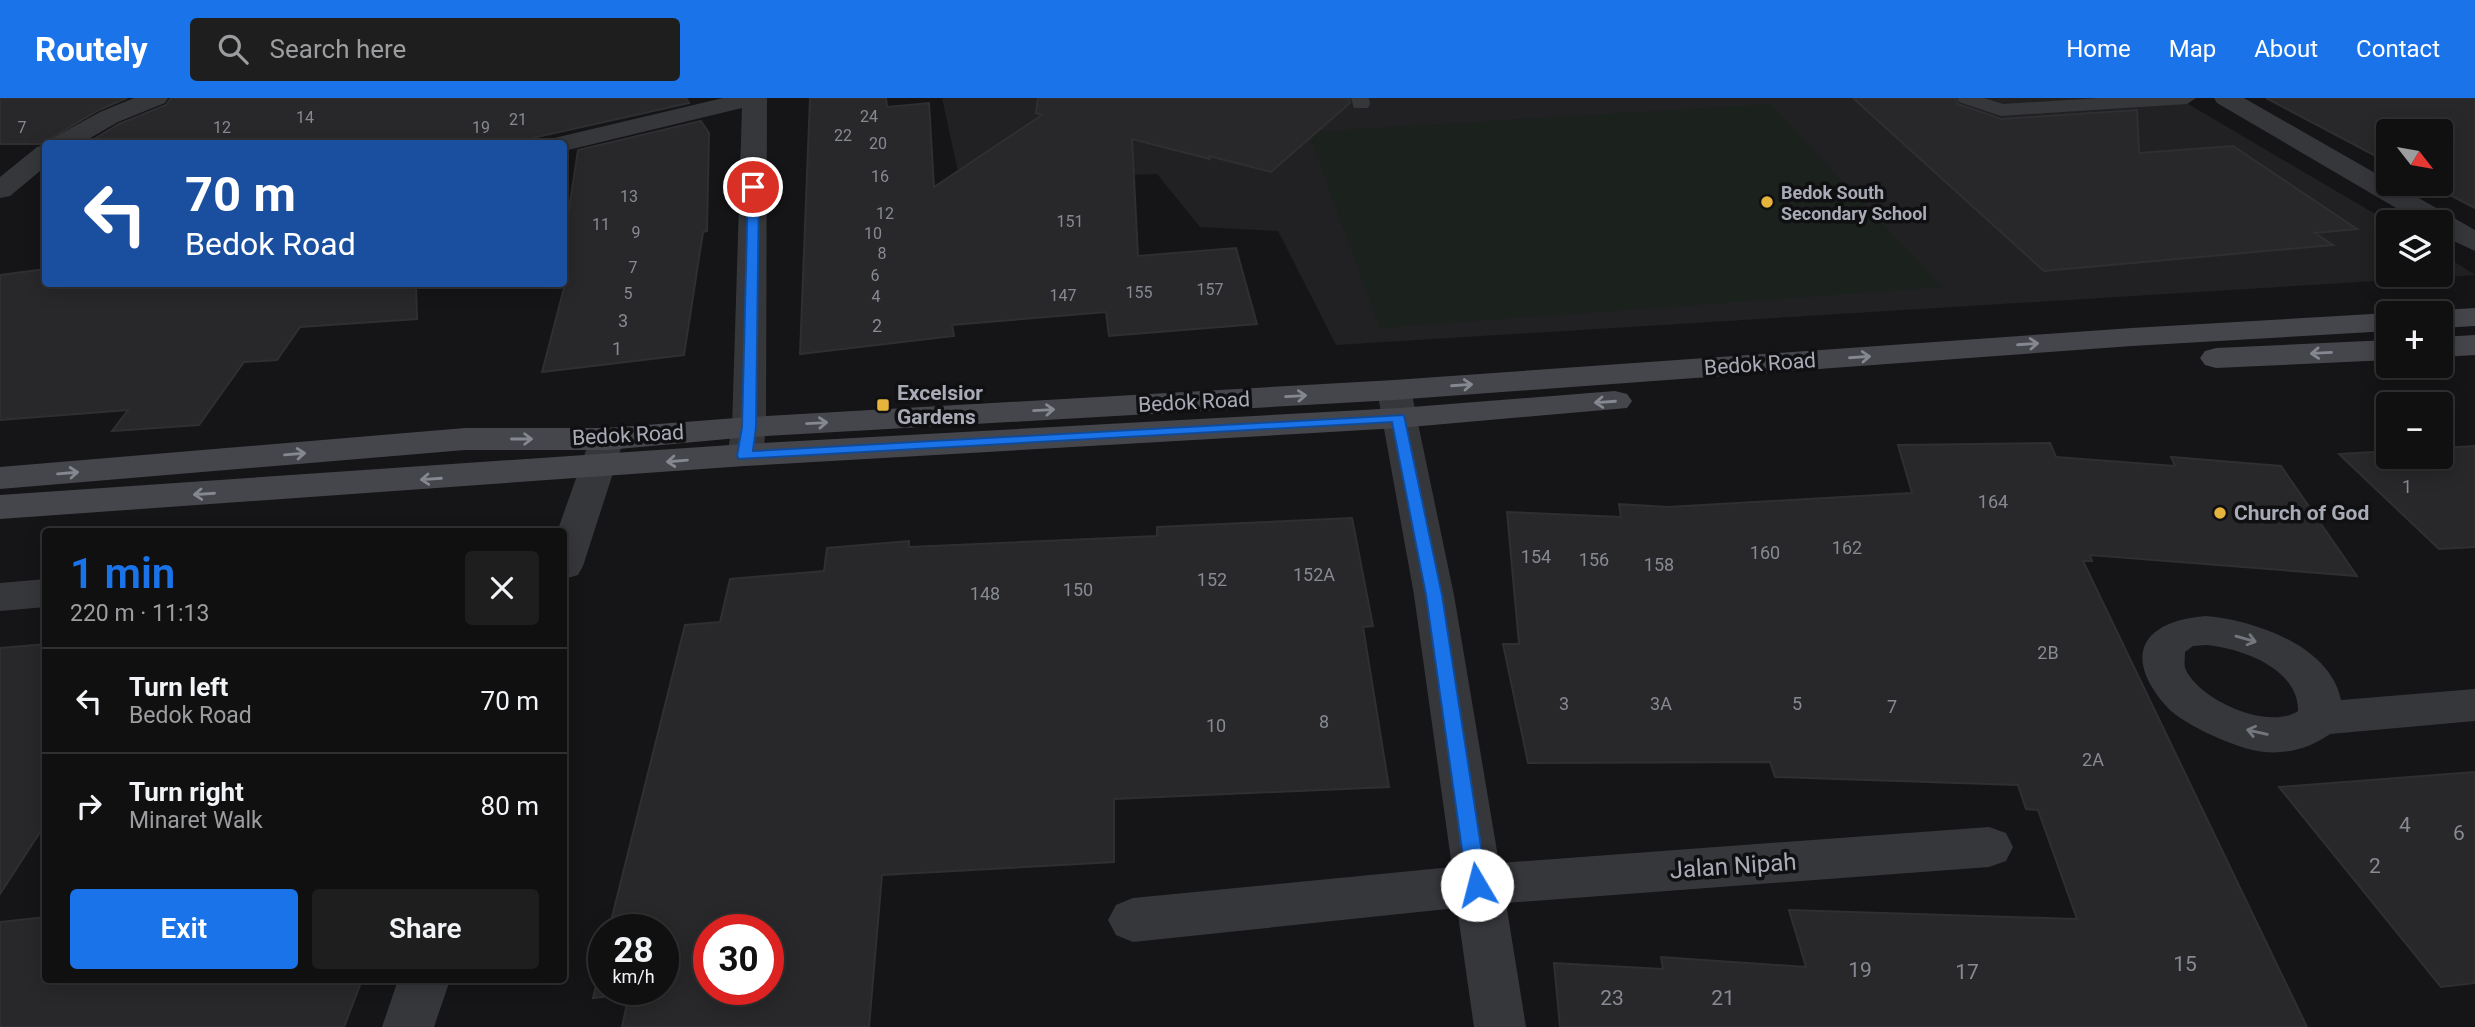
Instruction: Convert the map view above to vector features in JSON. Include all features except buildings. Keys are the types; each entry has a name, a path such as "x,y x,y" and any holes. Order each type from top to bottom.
{"main road":[{"path":"2453,318 2475,317"},
{"name":"Bedok Road","path":"1396,404 2132,337 2376,323"},
{"path":"2453,346 2475,345"},
{"name":"Bedok Road","path":"0,508 747,441 2376,351"},
{"name":"Bedok Road","path":"0,478 465,439 602,453"}],"street":[{"path":"567,142 755,98 747,441"},
{"path":"2226,98 2376,176"},
{"path":"67,140 150,99"},
{"path":"0,190 42,156"},
{"path":"2403,196 2423,210"},
{"path":"2453,230 2475,242"},
{"path":"1396,404 1434,595 1500,1027"},
{"path":"567,557 602,453"},
{"path":"0,597 42,593"},
{"path":"2320,718 2475,705"},
{"name":"Jalan Nipah","path":"1133,920 1477,885 1989,847"},
{"path":"408,1027 423,983"}],"lane":[{"path":"1966,98 2001,110 2098,101 2187,98"}],"shaded area":[{"name":"Bedok South Secondary School","path":"942,98 2178,98 2376,214 2376,281 1336,345 1278,231 1200,227 1157,174 960,181"},
{"path":"1770,104 1942,287 1380,328 1308,132"},
{"name":"Bedok South Secondary School","path":"2453,261 2475,275 2453,276"}],"place":[{"name":"Bedok South Secondary School","path":"1767,202"},
{"name":"Excelsior Gardens","path":"883,405"},
{"name":"Church of God","path":"2220,513"}],"route":[{"path":"753,187 749,427 745,456 1399,418 1434,595 1477,885"}]}
